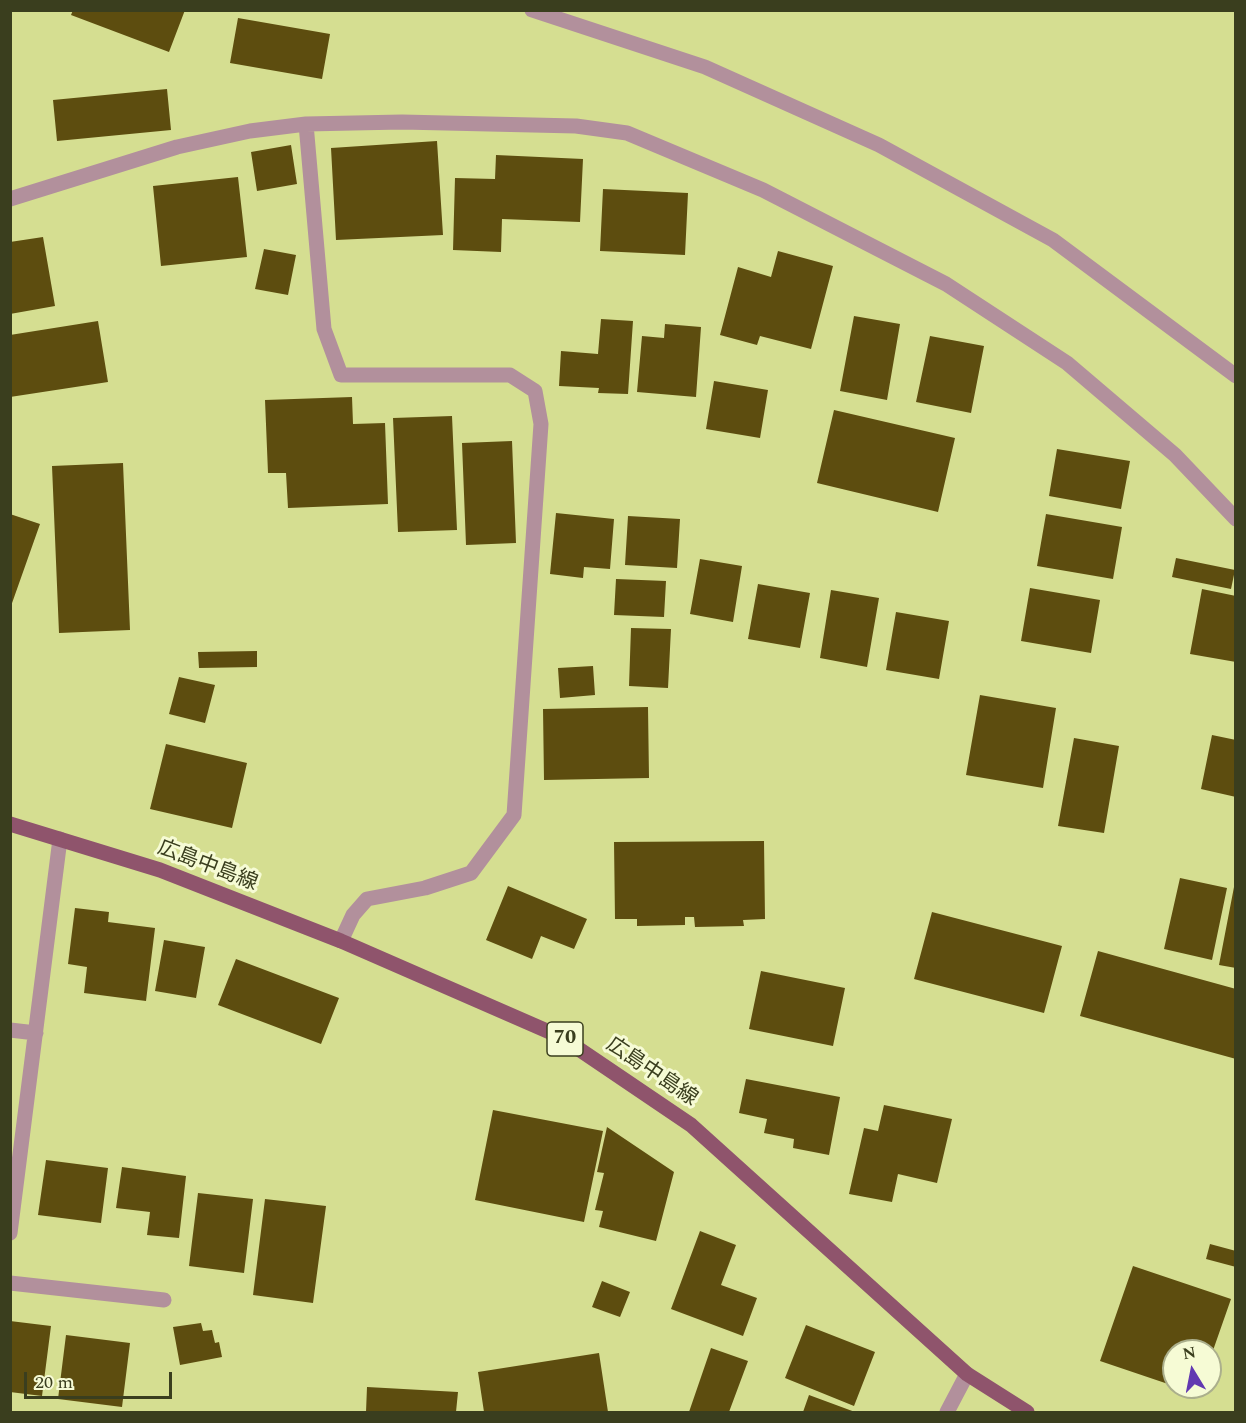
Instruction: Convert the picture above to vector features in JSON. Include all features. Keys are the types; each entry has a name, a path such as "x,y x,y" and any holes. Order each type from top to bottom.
{"main road":[{"name":"広島中島線","path":"10,824 160,870 341,941 561,1036 691,1125 967,1374 1028,1413"}],"street":[{"path":"532,10 705,67 879,145 1053,240 1236,376"},
{"path":"10,199 177,147 250,131 306,124 402,122 576,126 627,133 764,190 946,284 1066,363 1175,455 1236,519"},
{"path":"306,124 324,329 341,375 510,375 535,391 541,424 514,815 471,873 425,888 367,899 353,915 341,941"},
{"path":"10,1233 60,839"},
{"path":"10,1030 36,1034"},
{"path":"10,1283 164,1300"},
{"path":"947,1413 967,1374"}],"building":[{"path":"73,10 185,10 169,52 71,15"},
{"path":"238,18 330,34 322,79 230,63"},
{"path":"167,89 171,130 57,141 53,100"},
{"path":"437,141 443,235 336,240 331,148"},
{"path":"291,145 297,184 257,191 251,152"},
{"path":"496,155 583,159 580,222 502,219 501,252 453,250 455,178 495,179"},
{"path":"238,177 247,257 161,266 153,186"},
{"path":"603,189 688,193 685,255 600,251"},
{"path":"43,237 55,306 10,314 10,242"},
{"path":"264,249 296,255 288,295 255,289"},
{"path":"778,251 833,266 811,349 760,336 757,345 720,335 738,267 771,277"},
{"path":"854,316 900,324 887,400 840,391"},
{"path":"601,319 633,321 628,394 598,393 599,388 559,386 561,351 598,354"},
{"path":"98,321 108,382 10,397 10,335"},
{"path":"665,324 701,327 696,397 637,392 642,336 664,338"},
{"path":"930,336 984,346 971,413 916,402"},
{"path":"714,381 768,390 760,438 706,429"},
{"path":"352,397 353,424 385,423 388,504 288,508 286,473 268,473 265,400"},
{"path":"834,410 955,438 938,512 817,483"},
{"path":"452,416 457,530 398,532 393,418"},
{"path":"512,441 516,543 466,545 462,443"},
{"path":"1057,449 1130,461 1121,509 1049,496"},
{"path":"123,463 130,630 59,633 52,466"},
{"path":"556,513 614,519 610,569 584,567 583,578 550,574"},
{"path":"10,514 40,524 11,606 10,606"},
{"path":"1046,514 1122,527 1113,579 1037,566"},
{"path":"628,516 680,519 677,568 625,565"},
{"path":"1176,558 1235,570 1231,589 1172,577"},
{"path":"700,559 742,566 733,622 690,614"},
{"path":"616,579 666,581 664,617 614,615"},
{"path":"758,584 810,593 800,648 748,639"},
{"path":"1030,588 1100,600 1091,653 1021,641"},
{"path":"1202,589 1236,596 1236,662 1190,654"},
{"path":"831,590 879,598 867,667 820,658"},
{"path":"896,612 949,621 939,679 886,670"},
{"path":"631,628 671,629 668,688 629,686"},
{"path":"257,651 257,667 199,668 198,652"},
{"path":"593,666 595,695 560,698 558,668"},
{"path":"179,677 215,685 205,723 169,714"},
{"path":"980,695 1056,708 1043,788 966,775"},
{"path":"648,707 649,778 544,780 543,709"},
{"path":"1212,735 1236,740 1236,797 1201,789"},
{"path":"1074,738 1119,746 1104,833 1058,826"},
{"path":"166,744 247,763 232,828 150,809"},
{"path":"764,841 765,919 743,920 744,926 695,927 694,917 685,917 685,925 637,926 637,919 615,919 614,842"},
{"path":"1180,878 1227,888 1212,960 1164,949"},
{"path":"508,886 587,919 574,949 541,936 532,959 486,940"},
{"path":"1234,887 1236,887 1236,968 1219,965"},
{"path":"75,908 109,912 108,922 155,928 146,1001 84,993 87,967 68,964"},
{"path":"932,912 1062,946 1044,1013 914,979"},
{"path":"164,940 205,947 196,998 155,991"},
{"path":"1098,951 1236,989 1236,1059 1080,1016"},
{"path":"236,959 339,998 321,1044 218,1005"},
{"path":"761,971 845,988 833,1046 749,1029"},
{"path":"746,1079 840,1097 829,1155 793,1148 794,1139 764,1133 767,1119 739,1113"},
{"path":"884,1105 952,1119 937,1183 898,1174 892,1202 849,1194 864,1128 878,1131"},
{"path":"493,1110 603,1131 584,1222 475,1200"},
{"path":"607,1127 674,1172 656,1241 599,1227 603,1211 595,1210 604,1173 597,1172"},
{"path":"46,1160 108,1168 101,1223 38,1215"},
{"path":"122,1167 186,1176 179,1238 147,1235 150,1212 116,1208"},
{"path":"198,1193 253,1199 244,1273 189,1266"},
{"path":"265,1199 326,1206 313,1303 253,1295"},
{"path":"700,1231 736,1245 721,1285 757,1298 743,1336 671,1309"},
{"path":"1210,1244 1236,1251 1236,1267 1206,1259"},
{"path":"1133,1266 1231,1299 1217,1339 1162,1339 1162,1382 1100,1361"},
{"path":"602,1281 630,1292 620,1317 592,1307"},
{"path":"10,1321 51,1326 42,1396 10,1392"},
{"path":"201,1323 203,1331 212,1330 215,1343 219,1342 222,1357 180,1365 173,1327"},
{"path":"806,1325 875,1352 854,1406 785,1378"},
{"path":"66,1335 130,1343 122,1407 58,1399"},
{"path":"711,1348 748,1361 729,1412 689,1412"},
{"path":"599,1353 608,1412 484,1412 478,1372"},
{"path":"367,1387 458,1392 456,1412 366,1412"},
{"path":"809,1395 855,1412 803,1412"}]}
